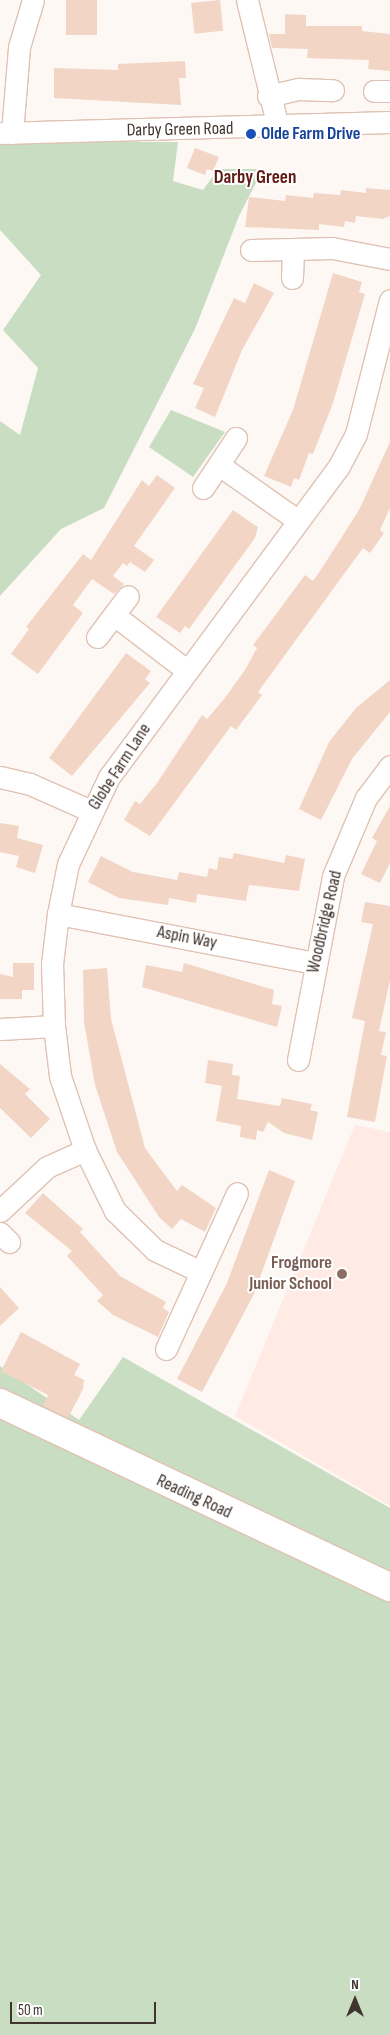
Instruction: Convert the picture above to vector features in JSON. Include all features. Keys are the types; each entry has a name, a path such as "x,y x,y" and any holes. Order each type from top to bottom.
{"main road":[{"name":"Reading Road","path":"0,1403 390,1587"}],"street":[{"path":"6,133 19,47 33,0"},
{"path":"247,0 268,96 278,127"},
{"path":"268,96 299,89 333,90"},
{"name":"Darby Green Road","path":"6,133 278,127 390,122"},
{"path":"250,250 332,248 390,259"},
{"path":"292,250 292,278"},
{"name":"Globe Farm Lane","path":"201,1272 155,1250 115,1211 85,1150 60,1076 54,1026 52,964 58,914 68,864 91,810 185,669 339,466 356,434 390,300"},
{"path":"203,488 236,438"},
{"path":"219,465 297,520"},
{"path":"97,637 128,596"},
{"path":"114,615 185,669"},
{"name":"Woodbridge Road","path":"298,1060 333,876 366,798 390,766"},
{"path":"0,777 30,784 91,810"},
{"name":"Aspin Way","path":"58,914 315,963"},
{"path":"0,1029 54,1026"},
{"path":"0,1212 48,1167 85,1150"},
{"path":"166,1349 237,1193"}],"shaded area":[{"name":"Frogmore Junior School","path":"355,1125 390,1132 390,1506 235,1416"}],"green space":[{"path":"0,141 178,142 173,181 203,190 218,169 263,169 239,216 195,329 104,508 61,529 0,596 0,421 20,435 38,368 3,330 41,275 0,230"},
{"path":"171,410 225,432 193,477 149,447"},
{"path":"123,1357 390,1508 390,2035 0,2035 0,1366 79,1420"}],"building":[{"path":"66,0 97,0 97,35 66,35"},
{"path":"220,0 223,31 194,34 191,3"},
{"path":"285,14 306,15 306,26 362,26 362,31 390,34 390,71 368,69 369,60 307,58 308,49 272,48 269,34 285,34"},
{"path":"185,61 186,78 179,78 181,105 54,98 54,68 118,70 118,64"},
{"path":"195,148 219,157 213,171 207,169 205,175 187,168"},
{"path":"366,188 390,190 390,216 383,219 356,216 355,223 345,221 344,227 319,224 319,230 245,227 249,197 285,201 286,195 313,198 314,193 340,195 341,190 366,193"},
{"path":"333,273 362,282 359,292 365,294 333,403 313,454 309,453 299,480 294,478 291,487 264,476 293,410"},
{"path":"254,283 274,293 242,350 215,417 195,408 204,388 193,384 234,298 245,303"},
{"path":"390,442 390,508 380,530 384,533 370,553 363,548 258,692 262,695 251,710 236,730 231,726 150,836 124,820 135,801 140,804 157,783 202,715 207,719 224,699 245,670 257,648 253,645 305,575 313,581 359,510"},
{"path":"157,475 175,488 134,546 154,560 145,572 130,562 127,566 123,563 113,576 124,584 114,594 92,579 73,605 83,613 38,674 11,654 29,629 26,627 83,554 91,560 142,480 149,486"},
{"path":"233,510 258,527 255,538 189,629 185,626 180,633 156,617"},
{"path":"126,653 151,671 145,679 150,683 72,776 49,758"},
{"path":"390,680 390,712 352,759 321,820 299,809 329,742 356,708"},
{"path":"390,806 390,863 380,883 361,874 377,841 372,838"},
{"path":"0,823 19,826 17,838 43,845 35,873 16,867 19,856 0,852"},
{"path":"234,853 284,863 286,855 305,859 299,891 249,885 246,901 197,894 196,903 169,898 168,905 119,898 88,882 101,856 133,872 177,880 179,872 207,877 209,868 217,870 219,857 232,859"},
{"path":"365,902 390,906 390,980 379,1031 386,1032 381,1055 387,1056 375,1122 347,1117 365,1021 352,1018 373,924 361,922"},
{"path":"13,963 34,963 34,990 22,990 22,999 0,999 0,974 13,977"},
{"path":"184,963 274,990 272,1004 282,1006 277,1027 142,987 146,965 182,972"},
{"path":"107,968 111,1019 145,1148 177,1191 182,1185 216,1208 205,1232 181,1219 172,1229 159,1217 117,1152 95,1085 84,1022 83,970"},
{"path":"208,1060 233,1064 232,1075 240,1076 237,1099 280,1106 282,1098 312,1104 310,1110 318,1112 312,1140 284,1133 268,1122 263,1132 257,1130 256,1140 240,1137 241,1126 216,1121 222,1086 205,1083"},
{"path":"0,1064 30,1089 25,1094 50,1119 31,1138 0,1108"},
{"path":"269,1170 295,1181 254,1294 202,1392 177,1379 227,1283"},
{"path":"43,1193 83,1229 80,1232 120,1276 166,1302 163,1308 169,1312 158,1337 113,1315 97,1301 103,1295 67,1256 72,1251 25,1213"},
{"path":"0,1287 19,1308 0,1326"},
{"path":"21,1332 80,1364 74,1375 84,1380 83,1389 68,1418 43,1406 48,1395 1,1371"}],"place":[{"name":"Olde Farm Drive","path":"251,134"},
{"name":"Frogmore Junior School","path":"342,1274"}],"district":[{"name":"Darby Green","path":"255,178"}]}
